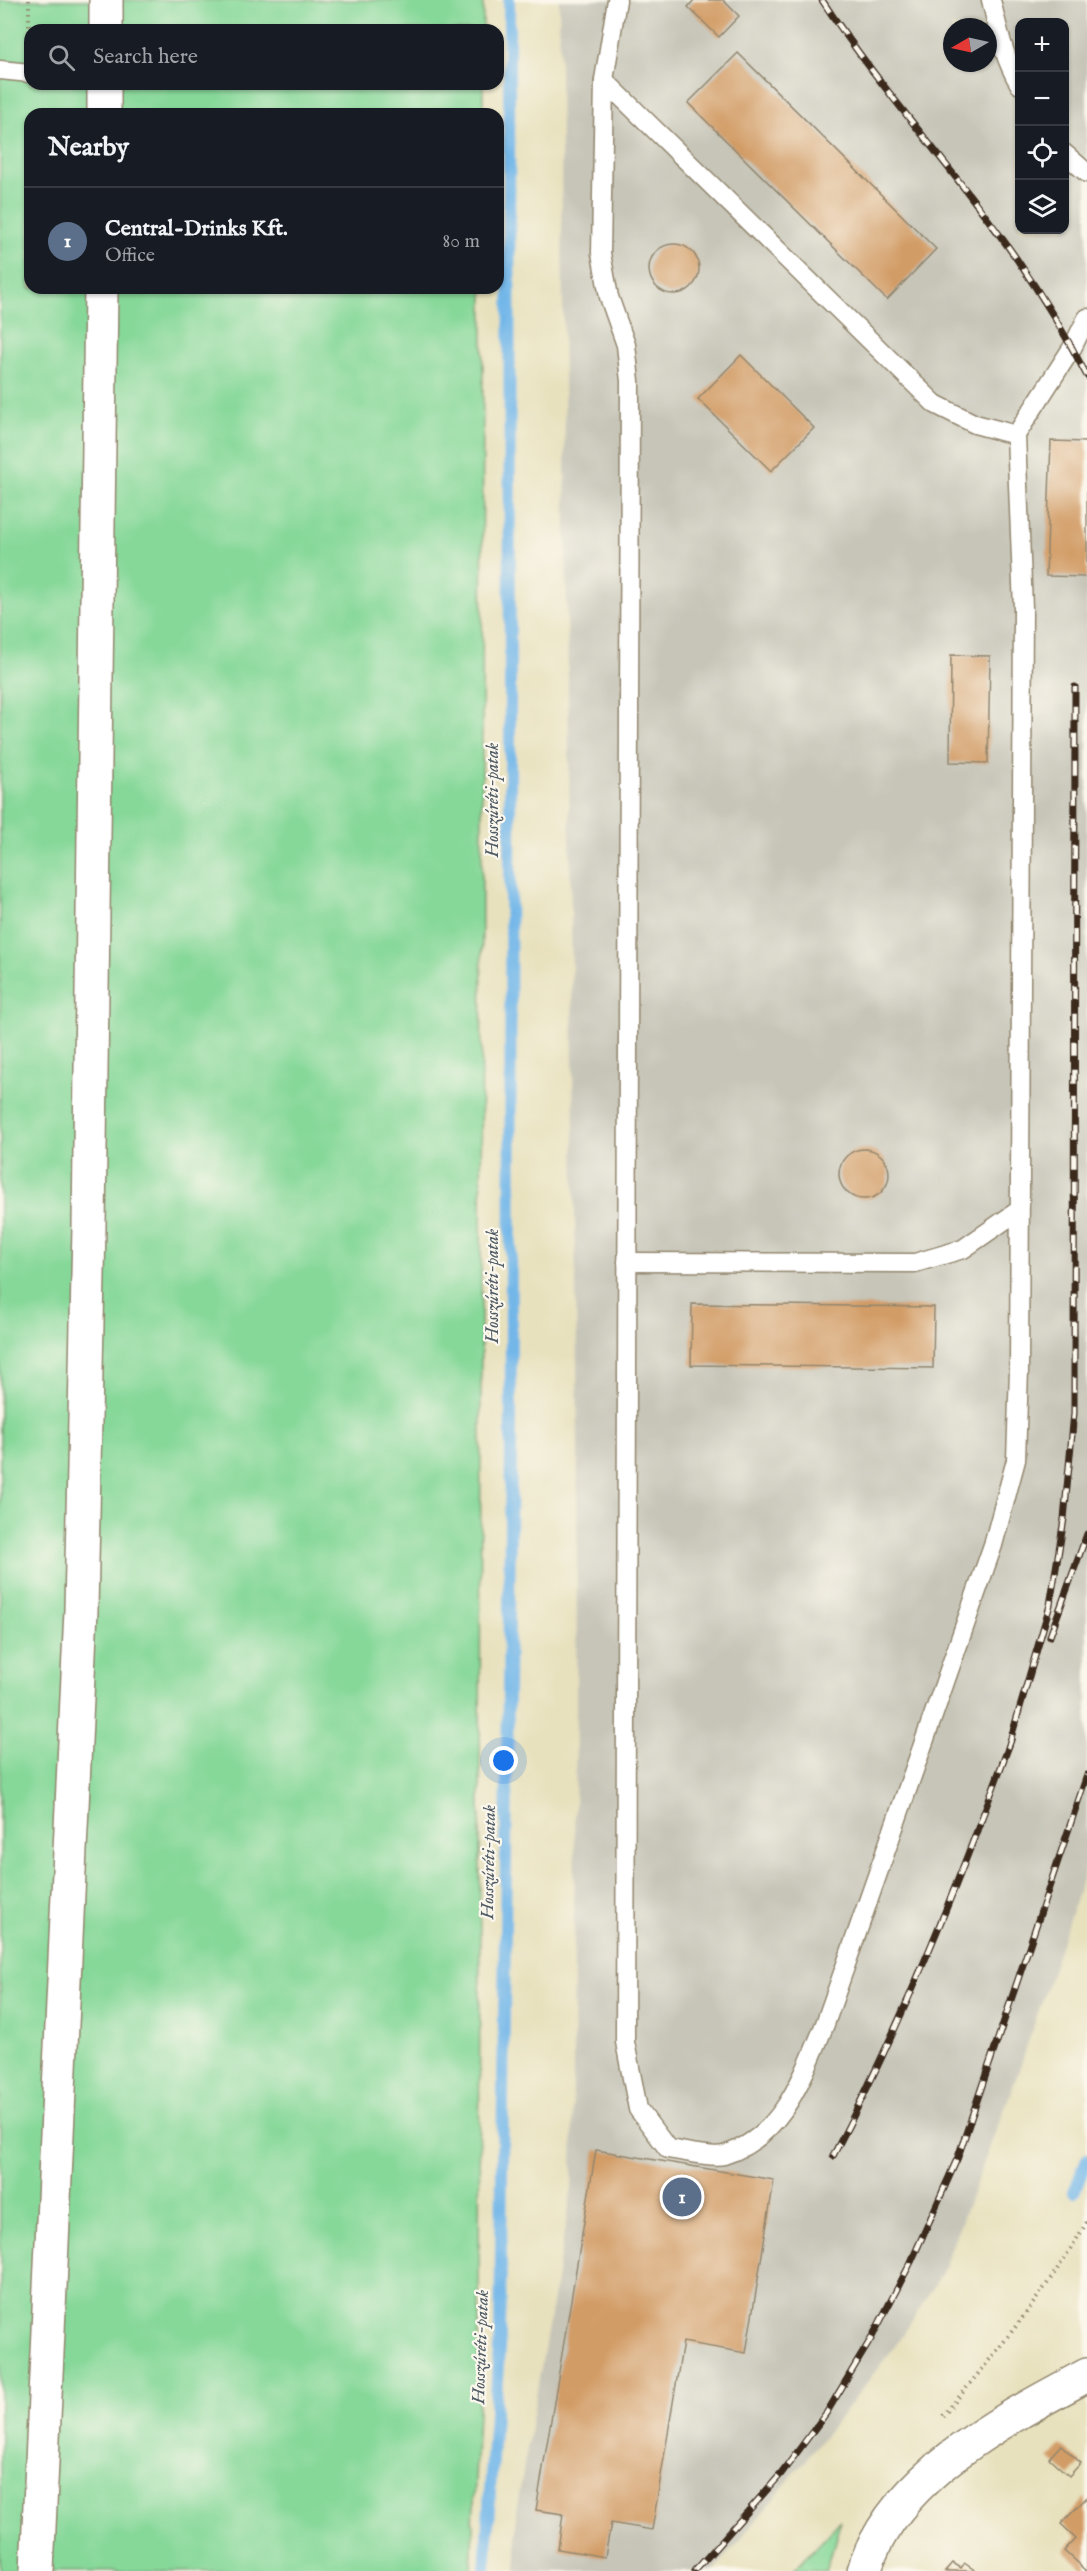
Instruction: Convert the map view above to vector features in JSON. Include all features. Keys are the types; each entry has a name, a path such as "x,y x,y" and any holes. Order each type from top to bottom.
{"street":[{"path":"106,0 106,24"},
{"path":"104,90 104,108"},
{"path":"37,2571 81,1610 89,1226 101,294"},
{"path":"864,2571 868,2556 893,2512 930,2476 974,2440 1024,2409 1087,2375"}],"lane":[{"path":"617,0 604,80 601,253 609,297 626,345 630,381 625,2042 638,2109 668,2149 722,2155 764,2134 796,2094 825,2024 993,1545 1016,1460 1019,1370 1018,1212 1023,608 1016,435 1072,348 1087,318"},
{"path":"991,0 999,36 1015,77"},
{"path":"0,70 24,72"},
{"path":"604,80 935,404 975,424 1016,435"},
{"path":"1069,157 1087,173"},
{"path":"627,1262 915,1263 963,1249 1018,1212"}],"path":[{"path":"29,0 29,24"},
{"path":"930,2476 935,2425 1032,2306 1087,2222"}],"shaded area":[{"path":"559,0 1087,0 1087,1865 1019,2070 941,2275 899,2341 833,2426 714,2571 516,2571 516,2512 572,2188 578,1446"}],"green space":[{"path":"0,0 483,0 483,24 24,24 24,90 483,90 483,108 24,108 24,294 483,294 479,2390 471,2571 0,2571"},
{"path":"841,2520 826,2571 793,2571"}],"building":[{"path":"694,0 723,0 739,16 719,37 688,7"},
{"path":"738,53 936,249 887,300 688,103"},
{"path":"669,244 679,244 692,251 699,264 699,274 692,287 679,294 669,294 660,290 653,283 649,274 649,264 653,255 660,248"},
{"path":"741,355 814,428 771,471 698,399"},
{"path":"1051,441 1087,442 1087,577 1046,576"},
{"path":"951,655 990,656 988,763 950,762"},
{"path":"869,1149 882,1156 888,1164 888,1184 882,1192 874,1198 859,1199 846,1192 840,1184 839,1169 846,1156 854,1150"},
{"path":"692,1304 934,1307 933,1368 691,1365"},
{"path":"596,2150 774,2180 746,2353 683,2342 652,2530 611,2523 605,2557 558,2549 563,2514 536,2510"},
{"path":"1061,2445 1081,2463 1069,2476 1049,2458"},
{"path":"1087,2497 1086,2571 1064,2551 1076,2538 1061,2524"},
{"path":"952,2563 960,2568 964,2563 976,2571 945,2571"}],"waterway":[{"name":"Hosszúréti-patak","path":"485,2571 500,2333 511,1452 509,0"},
{"path":"1074,2192 1087,2159"}],"railway":[{"path":"822,0 869,66 993,225 1035,287 1087,376"},
{"path":"1008,1748 1050,1605 1064,1519 1074,1413 1075,687"},
{"path":"1050,1636 1087,1534"},
{"path":"833,2156 883,2054 929,1951 1011,1740"},
{"path":"695,2571 781,2474 827,2412 871,2339 911,2262 958,2157 1087,1775"}],"place":[{"name":"Central-Drinks Kft.","path":"682,2197"}]}
